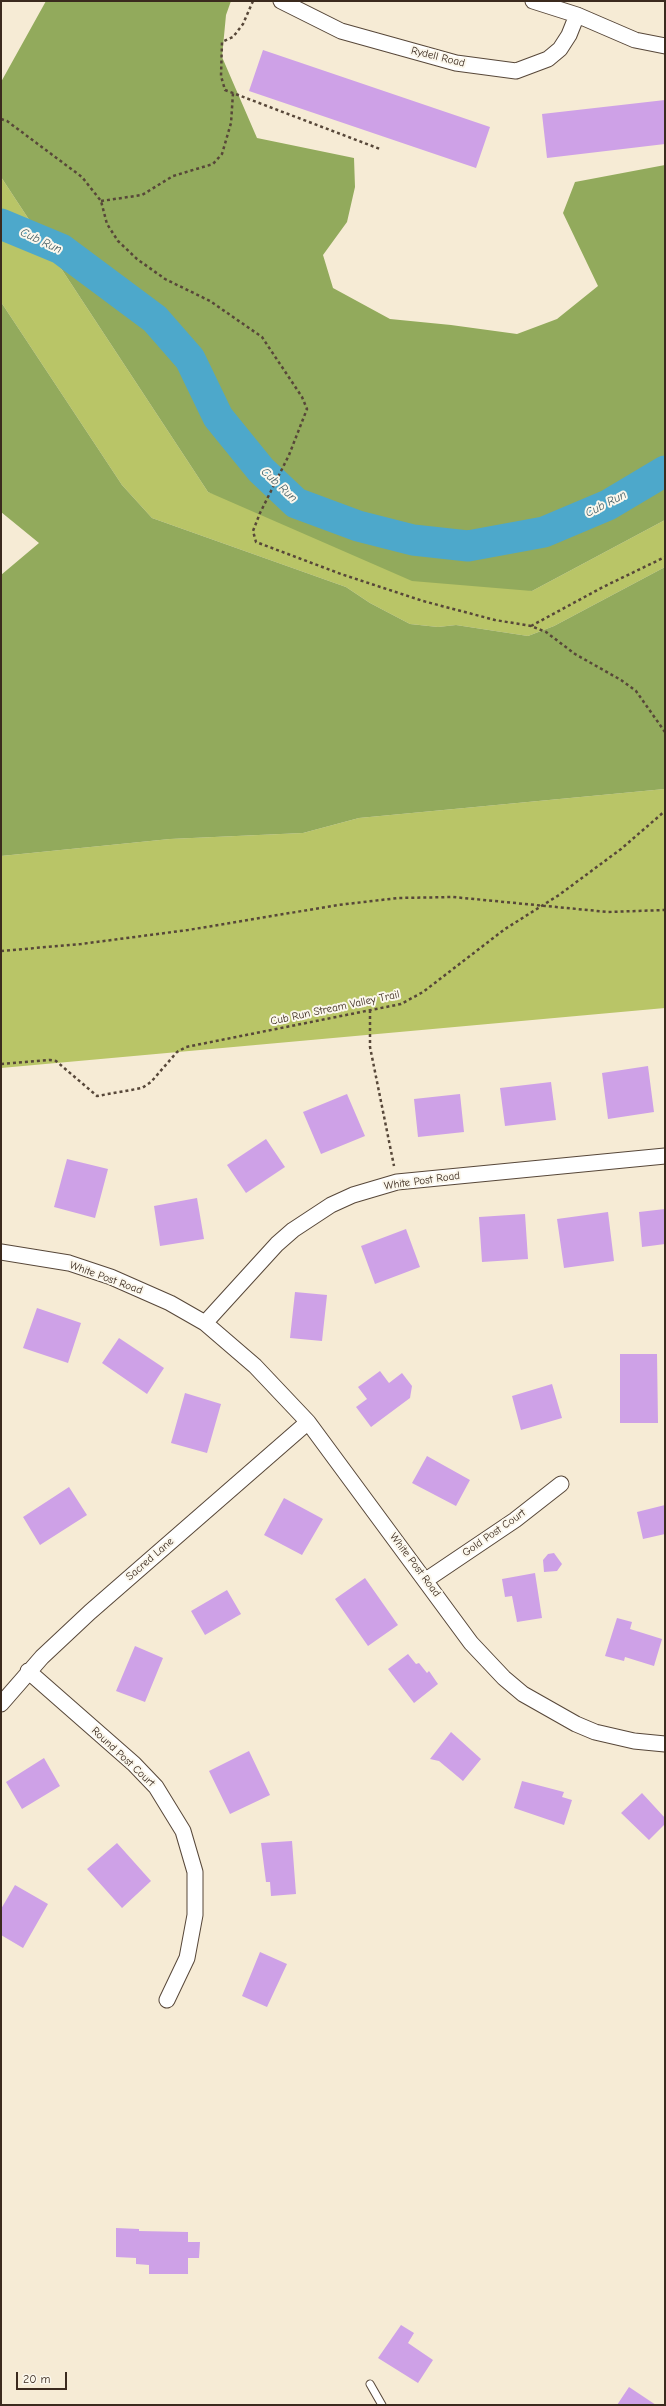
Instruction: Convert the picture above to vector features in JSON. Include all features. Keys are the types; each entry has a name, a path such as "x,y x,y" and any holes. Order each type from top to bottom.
{"street":[{"name":"Rydell Road","path":"281,1 342,31 456,63 516,71 548,59 560,49 569,35 577,15"},
{"path":"532,1 577,15 635,40 665,46"},
{"name":"White Post Road","path":"205,1324 277,1244 293,1230 331,1205 353,1195 397,1182 665,1156"},
{"name":"White Post Road","path":"1,1252 69,1263 111,1277 170,1303 205,1324 255,1366 308,1422 471,1642 491,1666 523,1694 559,1716 595,1732 634,1741 665,1744"},
{"name":"Sacred Lane","path":"1,1704 28,1672 90,1612 308,1422"},
{"name":"Gold Post Court","path":"426,1580 515,1520 561,1484"},
{"name":"Round Post Court","path":"28,1672 150,1781 175,1814 183,1831 194,1872 195,1915 187,1958 167,2000"}],"lane":[{"path":"370,2384 382,2405"}],"path":[{"path":"253,1 243,24 233,37 222,42 221,76 225,90 380,149"},
{"path":"101,200 142,195 173,176 213,164 222,154 231,123 233,93"},
{"path":"1,119 7,121 82,177 101,200 107,224 118,240 138,259 165,279 210,301 262,337 307,409 289,455 260,513 253,531 256,542 341,574 423,601 495,620 531,626 546,632 575,654 621,680 636,691 665,732"},
{"path":"531,626 603,587 665,557"},
{"name":"Cub Run Stream Valley Trail","path":"1,1064 50,1060 56,1062 98,1096 142,1088 151,1082 177,1052 186,1047 401,1004 423,992 538,906 558,895 620,849 665,811"},
{"path":"1,951 80,944 188,930 338,905 398,898 453,897 608,912 665,910"},
{"path":"370,1010 370,1047 390,1138 397,1182"}],"green space":[{"path":"46,1 231,1 226,15 222,57 257,138 354,158 355,187 347,222 323,255 333,288 390,319 517,334 557,319 598,286 563,213 575,182 665,165 665,520 532,591 412,581 208,492 1,177 1,82"},
{"path":"1,177 208,492 532,591 665,520 665,567 554,626 528,636 456,625 438,627 410,624 370,603 346,587 152,518 122,485 1,302"},
{"path":"1,302 122,485 152,518 346,587 370,603 410,624 438,627 456,625 528,636 554,626 665,567 665,789 359,818 303,833 170,839 1,856 1,575 39,543 1,512"},
{"path":"665,789 665,1008 1,1068 1,856 170,839 303,833 359,818"}],"building":[{"path":"263,50 490,127 476,168 249,91"},
{"path":"665,100 665,144 547,158 542,114"},
{"path":"648,1066 654,1112 608,1119 602,1073"},
{"path":"551,1082 556,1120 505,1126 500,1088"},
{"path":"347,1094 365,1136 321,1154 303,1112"},
{"path":"460,1094 464,1132 418,1137 414,1099"},
{"path":"266,1139 285,1167 246,1193 227,1165"},
{"path":"67,1159 108,1169 95,1218 54,1207"},
{"path":"197,1198 204,1239 160,1246 154,1206"},
{"path":"665,1209 665,1244 642,1247 639,1212"},
{"path":"608,1212 614,1261 564,1268 557,1219"},
{"path":"525,1214 528,1259 482,1262 479,1217"},
{"path":"406,1229 420,1267 375,1284 361,1246"},
{"path":"295,1292 327,1295 322,1341 290,1338"},
{"path":"37,1308 81,1323 68,1363 23,1348"},
{"path":"119,1338 164,1368 147,1394 102,1363"},
{"path":"620,1354 657,1354 658,1423 620,1423"},
{"path":"380,1371 389,1383 402,1373 412,1386 410,1398 371,1427 356,1407 367,1399 358,1387"},
{"path":"552,1384 562,1418 521,1430 512,1396"},
{"path":"185,1393 221,1404 207,1453 171,1443"},
{"path":"427,1456 470,1480 456,1506 412,1483"},
{"path":"69,1487 87,1515 40,1545 23,1517"},
{"path":"284,1498 323,1519 302,1555 264,1535"},
{"path":"665,1505 665,1534 643,1539 637,1512"},
{"path":"554,1553 562,1564 557,1571 544,1572 543,1560 548,1554"},
{"path":"535,1573 542,1618 517,1622 512,1596 505,1597 502,1579"},
{"path":"365,1578 398,1625 368,1646 335,1599"},
{"path":"227,1590 241,1614 205,1635 191,1611"},
{"path":"617,1618 632,1622 630,1629 662,1639 654,1666 625,1657 624,1661 605,1656"},
{"path":"135,1646 163,1658 145,1702 116,1691"},
{"path":"408,1654 416,1664 419,1663 427,1673 429,1671 438,1684 414,1703 388,1669"},
{"path":"451,1732 481,1759 463,1781 439,1761 430,1759"},
{"path":"249,1751 270,1795 230,1814 209,1771"},
{"path":"44,1758 60,1786 22,1809 6,1782"},
{"path":"522,1781 564,1792 562,1797 572,1800 564,1825 514,1808"},
{"path":"642,1793 665,1818 665,1824 649,1840 621,1813"},
{"path":"292,1841 296,1894 271,1896 270,1882 266,1882 261,1843"},
{"path":"117,1843 151,1881 122,1908 87,1869"},
{"path":"15,1885 48,1904 23,1948 1,1935 1,1909"},
{"path":"260,1952 287,1964 267,2007 242,1996"},
{"path":"116,2228 139,2229 139,2231 188,2232 188,2242 200,2242 199,2258 188,2258 188,2274 149,2274 149,2265 136,2264 136,2258 116,2257"},
{"path":"401,2325 414,2333 408,2343 433,2360 418,2383 378,2358"},
{"path":"629,2387 656,2405 617,2405"}],"waterway":[{"name":"Cub Run","path":"1,224 61,249 155,319 190,359 218,417 261,470 296,503 358,526 413,540 468,546 544,532 608,505 665,471"}]}
